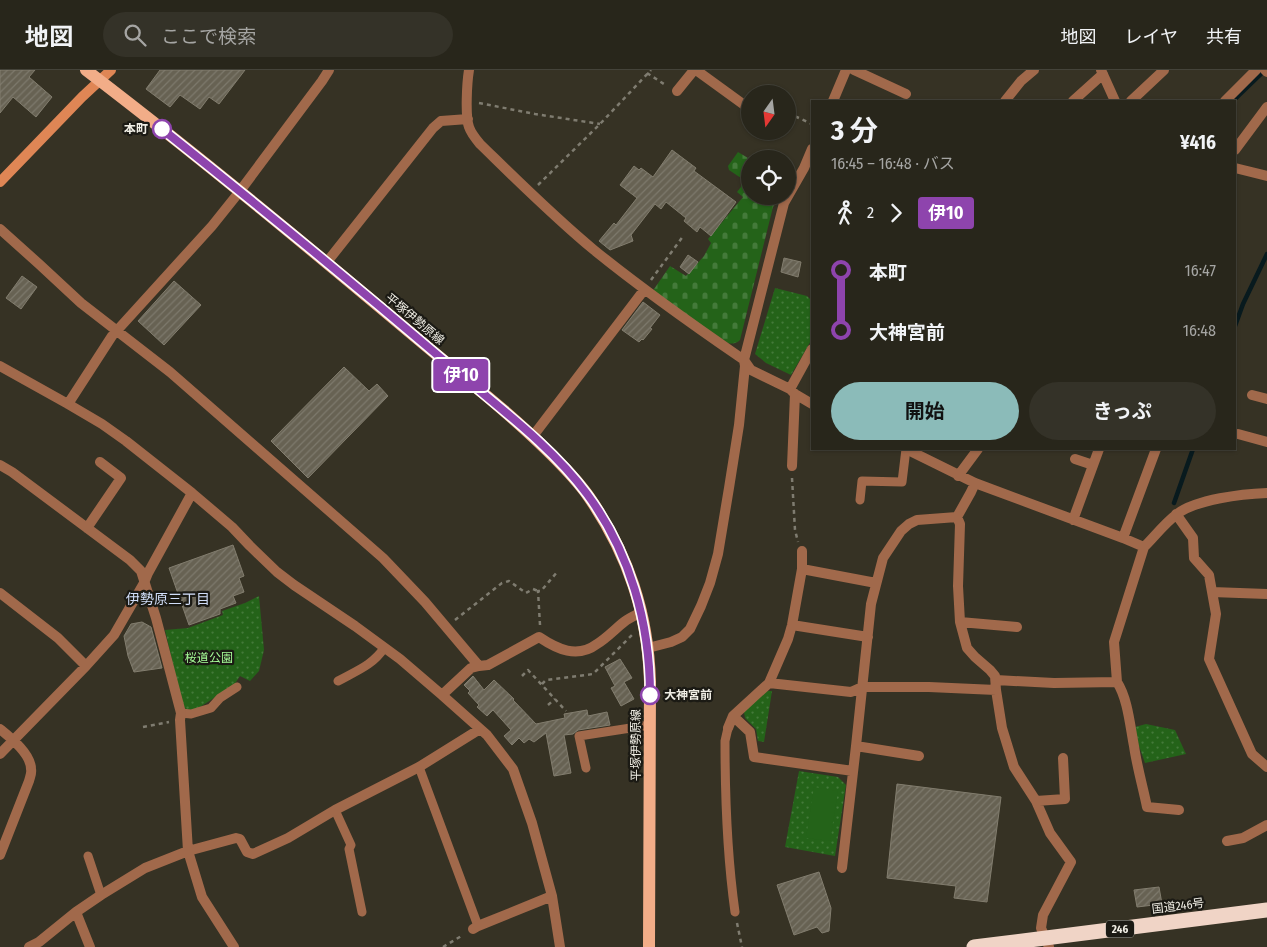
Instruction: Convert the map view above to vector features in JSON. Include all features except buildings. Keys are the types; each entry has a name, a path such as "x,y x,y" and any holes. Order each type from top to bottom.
{"highway":[{"name":"国道246号","path":"974,947 1047,943 1267,910"}],"main road":[{"name":"平塚伊勢原線","path":"86,70 327,262 533,436 573,476 588,495 615,541 627,568 642,612 648,648 650,682 649,947"}],"street":[{"path":"0,182 82,97 111,70"},
{"path":"68,404 117,331 212,226 329,70"},
{"path":"469,70 468,126 480,144 593,249 644,290 744,360 752,370 811,403"},
{"path":"677,90 695,70 741,103"},
{"path":"833,100 846,70"},
{"path":"854,70 906,94"},
{"path":"1006,100 1021,81 1034,70"},
{"path":"1132,100 1164,70"},
{"path":"1226,100 1256,70"},
{"path":"1074,100 1102,72 1116,100"},
{"path":"1236,149 1267,107"},
{"path":"327,262 433,128 440,121 468,118"},
{"path":"648,648 682,638 690,628 710,583 718,554 734,461 745,366 744,360 784,203 808,170 811,154"},
{"path":"1236,168 1267,176"},
{"path":"0,229 81,303 170,372 383,558 425,602 479,666"},
{"path":"533,436 644,290"},
{"path":"792,466 792,391 811,351"},
{"path":"0,366 102,424 126,441 232,527 277,572 400,659 487,735 512,769 532,823 552,896 560,947"},
{"path":"1252,395 1266,395"},
{"path":"1241,438 1267,442"},
{"path":"908,450 974,483 1144,547"},
{"path":"958,476 977,450"},
{"path":"1073,520 1099,450"},
{"path":"1123,538 1156,450"},
{"path":"1075,459 1093,465"},
{"path":"87,528 121,478 112,467 100,462"},
{"path":"0,465 130,560 141,572 156,618 180,716 188,851 202,897 234,947"},
{"path":"974,483 972,492 958,517 960,524 958,586 960,622 968,648 975,658 990,670 996,685 1002,728 1014,768 1036,801 1050,833 1071,862 1043,915 1041,928 1047,943"},
{"path":"0,754 114,635 192,493"},
{"path":"1180,810 1148,807 1121,687 1117,682 1114,642 1144,547 1176,514 1205,502 1247,494 1267,493"},
{"path":"1176,514 1193,538 1194,558 1209,575 1216,614 1209,659 1252,754 1267,767"},
{"path":"842,868 871,604 883,558 908,524 917,520 958,517"},
{"path":"728,728 733,716 769,683 792,624 802,569 802,551"},
{"path":"802,569 876,583"},
{"path":"1212,592 1267,594"},
{"path":"0,593 58,638 86,666"},
{"path":"442,695 471,668 488,665 539,637 565,651 587,650 596,646 625,621 642,612"},
{"path":"960,622 1017,627"},
{"path":"792,624 868,637"},
{"path":"769,683 851,692 862,687 1117,682"},
{"path":"733,716 750,732 754,757 853,771"},
{"path":"0,729 28,757 32,769 0,854"},
{"path":"29,947 40,942 76,912 145,868 188,851 236,838 240,839 248,852 254,854 288,838 335,810 420,766 480,729"},
{"path":"856,746 920,756"},
{"path":"1036,801 1065,799 1063,758"},
{"path":"1227,841 1243,838 1267,825"},
{"path":"476,928 552,896"},
{"path":"76,912 90,947"}],"lane":[{"path":"860,500 862,481 902,482 906,450"},
{"path":"338,681 372,662 384,648"},
{"path":"180,716 211,708 220,698 237,687"},
{"path":"586,768 579,736 650,725"},
{"path":"728,728 725,741 727,838 735,912"},
{"path":"420,766 476,928"},
{"path":"335,810 350,845 349,849 362,912"},
{"path":"88,856 101,895"}],"path":[{"path":"530,192 600,124 651,70"},
{"path":"647,73 674,91 677,90"},
{"path":"468,101 600,124"},
{"path":"796,117 811,124"},
{"path":"644,290 684,235"},
{"path":"792,466 795,530 799,547 802,551"},
{"path":"446,627 502,583 509,582 526,592 533,589 541,591 558,571"},
{"path":"538,591 539,637"},
{"path":"542,684 546,680 592,674 634,633"},
{"path":"522,676 528,670 566,710"},
{"path":"548,705 555,699"},
{"path":"143,728 180,716"},
{"path":"735,912 742,947"},
{"path":"443,947 476,928"}],"green space":[{"path":"738,152 741,154 741,178 729,170 728,166"},
{"path":"741,187 741,195 737,192"},
{"path":"741,199 741,205 774,205 740,340 736,343 728,343 652,292 670,266 686,276 704,256 711,243 708,239"},
{"path":"775,288 807,296 811,300 811,341 791,375 766,363 755,354"},
{"name":"桜道公園","path":"259,596 264,650 259,671 250,681 240,676 234,685 197,709 188,710 183,707 165,630 188,628 223,615 222,611"},
{"path":"772,691 764,742 758,741 756,729 745,718 744,712 763,693"},
{"path":"1146,724 1175,730 1186,754 1145,763 1135,727"},
{"path":"799,771 838,777 846,785 835,856 785,847"},
{"path":"814,787 838,791 830,841 806,838"}],"waterway":[{"path":"1234,100 1261,74"},
{"path":"1236,323 1267,254"},
{"path":"1174,503 1193,450"}],"bus line":[{"name":"伊10","path":"162,129 327,262 533,436 573,476 602,517 627,568 640,605 648,648 650,695"}],"place":[{"name":"本町","path":"162,129"},
{"name":"大神宮前","path":"650,695"}],"district":[{"name":"伊勢原三丁目","path":"168,599"}]}
